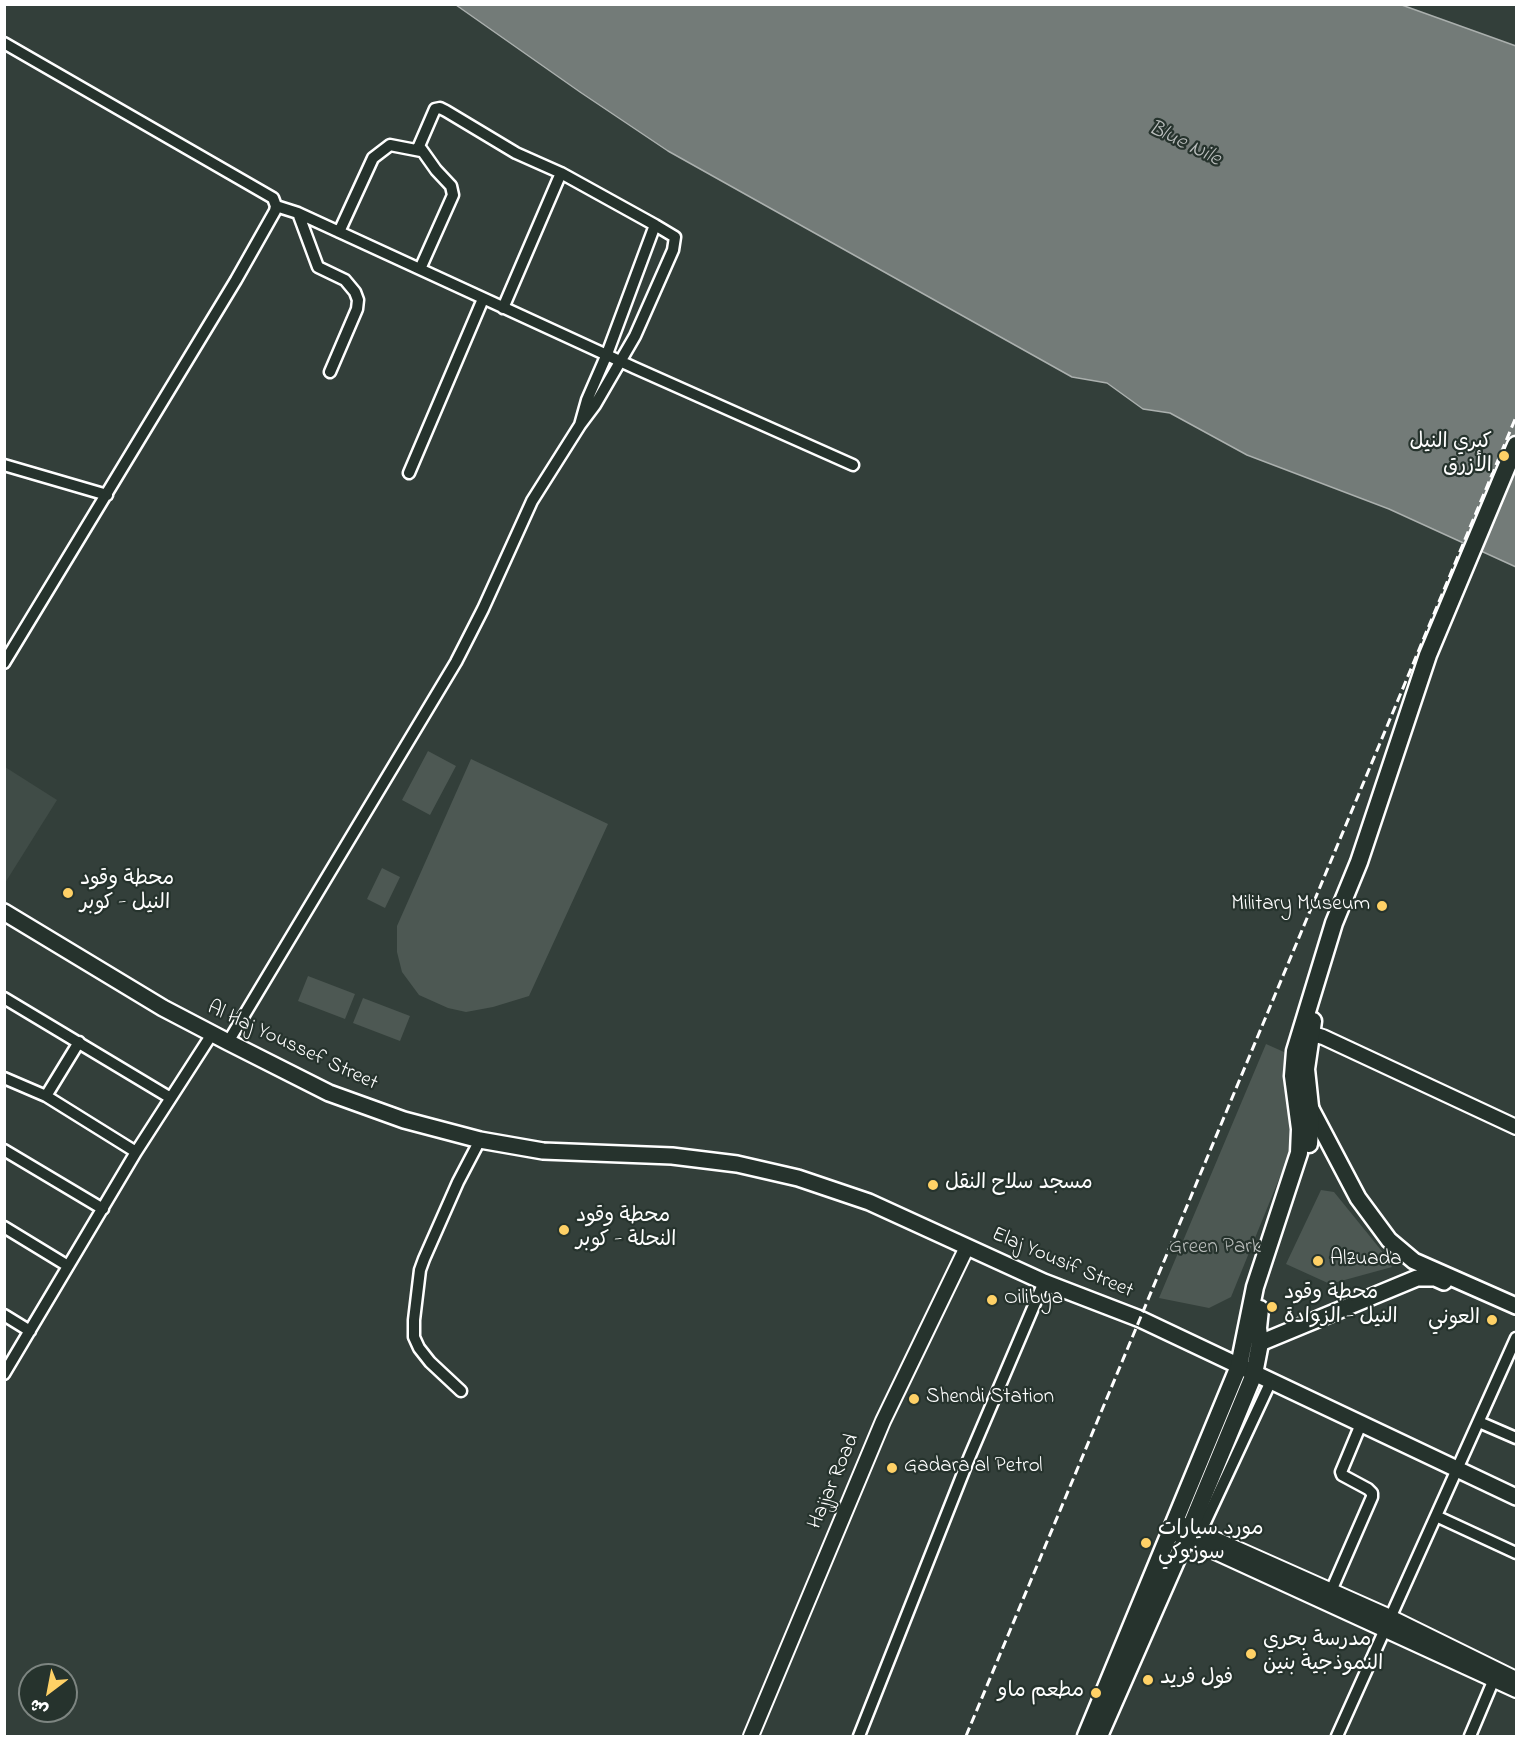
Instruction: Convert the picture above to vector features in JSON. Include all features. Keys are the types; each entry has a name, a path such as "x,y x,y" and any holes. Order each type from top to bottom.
{"main road":[{"path":"1100,1737 1185,1530 1247,1370 1260,1343 1258,1328 1260,1309 1276,1251 1308,1155 1311,1116 1306,1079 1311,1033 1342,928 1449,614 1516,445"},
{"path":"1247,1370 1255,1287 1299,1153 1300,1129 1293,1076 1295,1051 1334,923 1359,862 1428,656 1516,462"},
{"name":"Al Haj Youssef Street","path":"4,912 163,1008 329,1093 404,1120 480,1140"},
{"path":"1310,1105 1358,1198 1389,1239 1414,1261 1516,1306"},
{"name":"Elaj Yousif Street","path":"480,1140 543,1150 672,1156 737,1164 798,1178 869,1202 1044,1282 1140,1319 1516,1497"},
{"path":"1260,1343 1417,1278 1435,1278 1516,1313"},
{"path":"1086,1737 1185,1530"}],"street":[{"path":"4,42 273,198 276,206 276,211 247,261 4,663"},
{"path":"228,1042 456,662 532,501 621,361 640,325 676,240 673,235 656,225 561,173 516,153 440,108 435,109 432,113 419,142 421,151 451,186 453,195 420,269"},
{"path":"339,232 372,158 390,145 421,151"},
{"path":"503,308 561,173"},
{"path":"276,206 298,213 483,299 853,465"},
{"path":"298,213 318,267 345,280 355,292 358,300 357,309 330,372"},
{"path":"580,426 587,400 656,225"},
{"path":"409,473 483,299"},
{"path":"4,465 107,495"},
{"path":"4,998 169,1098"},
{"path":"1311,1033 1516,1127"},
{"path":"4,1374 169,1098 212,1034"},
{"path":"46,1096 79,1042"},
{"path":"6,1083 46,1096 136,1152"},
{"path":"461,1391 430,1362 419,1348 414,1337 414,1320 420,1270 424,1258 458,1182 480,1140"},
{"path":"4,1150 103,1209"},
{"path":"4,1227 68,1266"},
{"name":"Hajjar Road","path":"752,1737 883,1421 967,1247"},
{"path":"859,1737 965,1469 1044,1282"},
{"path":"4,1316 30,1331"},
{"path":"1337,1737 1479,1422 1512,1359 1516,1338"},
{"path":"1185,1530 1271,1381"},
{"path":"1479,1422 1516,1438"},
{"path":"1331,1592 1372,1497 1368,1489 1342,1475 1341,1472 1361,1424"},
{"path":"1436,1516 1516,1553"},
{"path":"1185,1530 1331,1592 1516,1690"},
{"path":"1185,1530 1387,1623 1516,1679"},
{"path":"1470,1737 1494,1679"}],"shaded area":[{"path":"5,767 57,800 5,883"}],"green space":[{"path":"428,751 456,766 430,815 402,800"},
{"path":"471,759 608,824 529,996 493,1007 466,1012 448,1008 419,995 402,972 397,952 397,926"},
{"path":"382,868 400,877 385,908 367,899"},
{"path":"308,976 355,994 345,1019 298,1001"},
{"path":"363,998 410,1016 400,1041 353,1023"},
{"name":"Green Park","path":"1266,1044 1284,1052 1290,1152 1231,1297 1209,1308 1159,1298"},
{"path":"1321,1190 1334,1192 1392,1267 1330,1284 1286,1264"}],"water":[{"name":"Blue Nile","path":"1399,4 1516,46 1516,567 1389,509 1247,455 1170,413 1143,409 1107,383 1072,377 668,151 456,5"}],"railway":[{"path":"966,1736 1516,417"}],"place":[{"name":"كبري النيل الأزرق","path":"1504,456"},
{"name":"محطة وقود النيل - كوبر","path":"68,893"},
{"name":"Military Museum","path":"1382,906"},
{"name":"مسجد سلاح النقل","path":"933,1185"},
{"name":"محطة وقود النحلة - كوبر","path":"564,1230"},
{"name":"Alzuada","path":"1318,1261"},
{"name":"Oilibya","path":"992,1300"},
{"name":"محطة وقود النيل - الزوادة","path":"1272,1307"},
{"name":"العوني","path":"1492,1320"},
{"name":"Shendi Station","path":"914,1399"},
{"name":"Gadara al Petrol","path":"892,1468"},
{"name":"مورد سيارات سوزوكي","path":"1146,1543"},
{"name":"مدرسة بحري النموذجية بنين","path":"1251,1654"},
{"name":"فول فريد","path":"1148,1680"},
{"name":"مطعم ماو","path":"1096,1693"}]}
